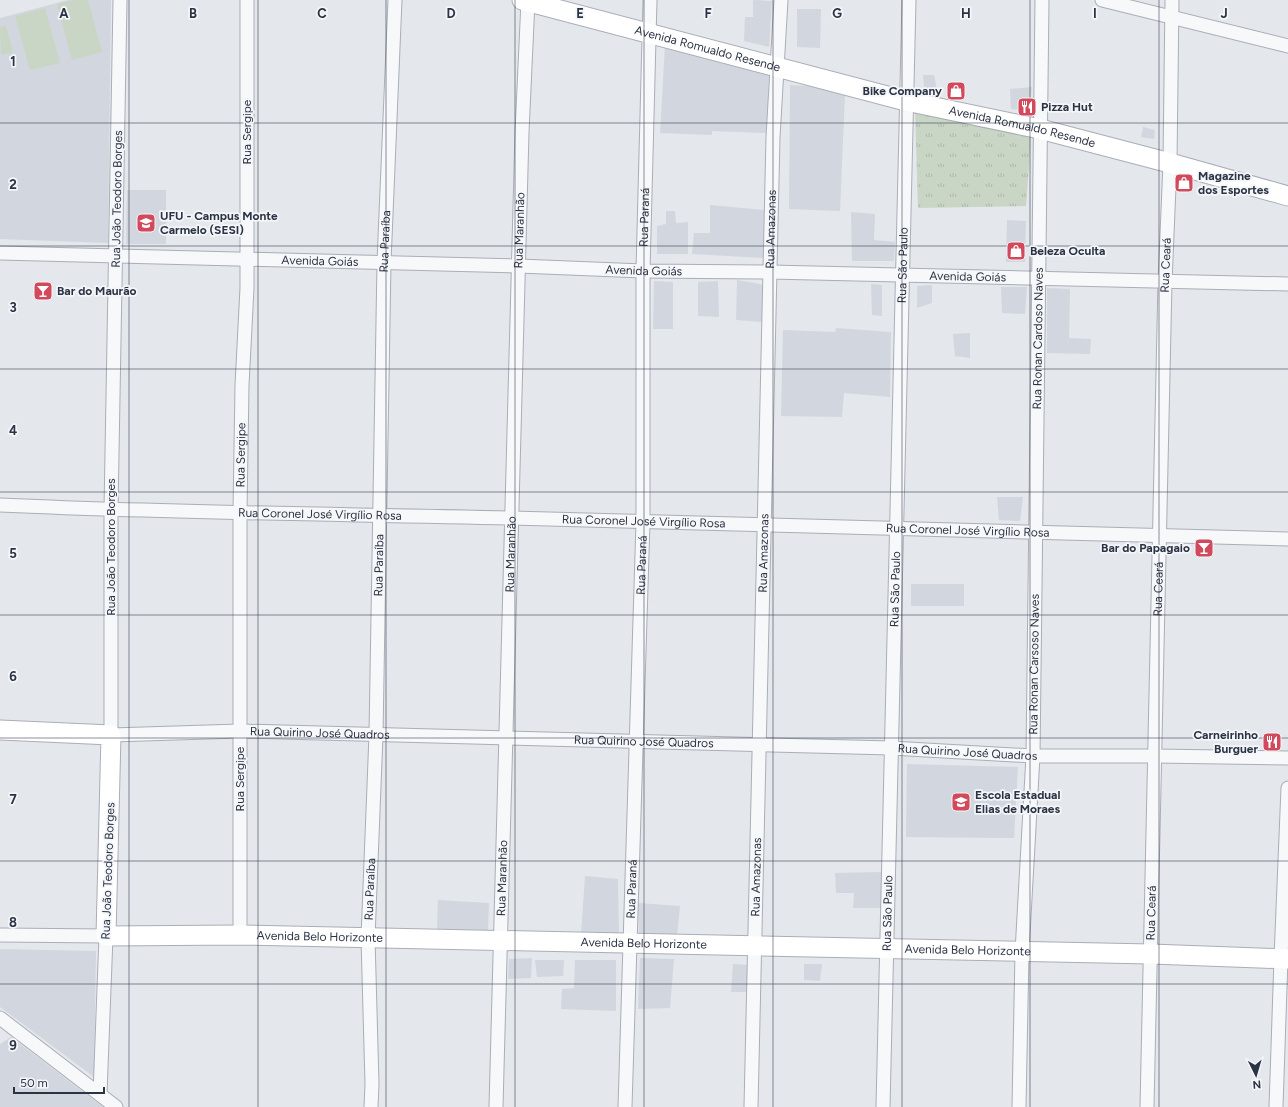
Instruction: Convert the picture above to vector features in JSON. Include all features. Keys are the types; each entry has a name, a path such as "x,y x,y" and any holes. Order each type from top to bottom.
{"street":[{"name":"Rua João Teodoro Borges","path":"100,1094 112,735 111,510 120,0"},
{"name":"Rua Sergipe","path":"240,935 240,513 242,385 248,288 247,0"},
{"name":"Rua Paraíba","path":"371,1107 372,1084 368,938 376,735 381,515 384,262 394,0"},
{"name":"Rua Paraná","path":"625,1107 643,522 643,271 650,0"},
{"name":"Rua Amazonas","path":"751,1107 770,272 776,66 781,0"},
{"name":"Rua São Paulo","path":"883,1107 909,0"},
{"name":"Rua Ronan Cardoso Naves","path":"1035,533 1042,0"},
{"path":"1102,0 1288,46"},
{"name":"Rua Ceará","path":"1147,1107 1170,163 1172,0"},
{"name":"Avenida Romualdo Resende","path":"525,1 906,100 1040,129 1288,196"},
{"name":"Rua Maranhão","path":"496,1107 525,1"},
{"name":"Avenida Goiás","path":"0,253 384,262 643,271 770,272 1288,284"},
{"name":"Rua Coronel José Virgílio Rosa","path":"0,505 111,510 512,518 1035,533 1288,538"},
{"name":"Rua Ronan Carsoso Naves","path":"1019,1107 1022,952 1033,756 1035,533"},
{"name":"Rua Quirino José Quadros","path":"0,730 112,735 240,731 891,748 1033,756 1288,758"},
{"path":"1276,1107 1284,958 1288,788"},
{"name":"Avenida Belo Horizonte","path":"0,935 240,935 887,948 1284,958"},
{"path":"0,1018 116,1107"}],"shaded area":[{"path":"68,0 111,0 108,243 0,239 0,18"},
{"path":"753,0 772,1 769,47 744,41 745,17 753,17"},
{"path":"797,9 821,9 820,48 797,47"},
{"path":"665,45 769,71 767,133 712,131 712,135 660,133"},
{"path":"923,75 934,75 937,90 924,87"},
{"path":"790,85 823,87 845,94 840,211 789,209"},
{"path":"1032,87 1029,111 1011,109 1010,89"},
{"path":"1143,127 1155,130 1154,139 1141,137"},
{"name":"UFU - Campus Monte Carmelo (SESI)","path":"127,190 166,190 166,244 126,244"},
{"path":"710,205 765,210 765,258 692,254 694,233 710,233"},
{"path":"666,211 675,211 676,223 688,222 688,254 657,254 657,226 666,224"},
{"path":"851,212 875,214 874,240 895,242 894,261 852,261"},
{"path":"1007,220 1026,221 1025,262 1006,262"},
{"path":"737,280 760,284 764,287 762,322 736,320"},
{"path":"654,281 673,282 673,329 653,329"},
{"path":"718,281 719,317 698,316 698,282"},
{"path":"871,284 882,285 882,316 872,315"},
{"path":"932,285 932,303 917,308 917,286"},
{"path":"1001,287 1027,287 1025,314 1002,313"},
{"path":"1047,288 1070,289 1069,338 1091,339 1090,354 1047,353"},
{"path":"836,328 891,332 890,397 844,393 842,417 781,416 783,330 835,332"},
{"path":"970,333 970,358 955,356 953,334"},
{"path":"997,497 1023,497 1020,521 999,520"},
{"path":"911,584 964,584 964,606 911,606"},
{"name":"Escola Estadual Elias de Moraes","path":"907,764 1018,767 1014,838 906,837"},
{"path":"882,872 882,908 853,908 854,893 836,893 835,873"},
{"path":"585,876 618,879 619,935 581,935"},
{"path":"438,900 489,903 488,930 437,929"},
{"path":"638,903 680,906 677,936 639,935"},
{"path":"0,949 96,951 94,1077 0,1007"},
{"path":"532,958 531,978 508,979 509,959"},
{"path":"640,958 674,959 670,1008 638,1009"},
{"path":"535,960 564,960 563,976 537,977"},
{"path":"575,960 616,960 616,1011 561,1009 562,989 574,988"},
{"path":"733,964 748,965 747,992 731,992"},
{"path":"804,964 822,964 820,981 804,980"},
{"path":"11,1037 103,1107 0,1107 0,1044"}],"green space":[{"path":"73,0 88,0 102,52 72,60 57,4"},
{"path":"45,8 60,63 30,70 15,16"},
{"path":"6,26 13,52 1,55 0,27"},
{"path":"915,110 1031,137 1026,206 918,208"}],"place":[{"name":"Bike Company","path":"956,91"},
{"name":"Pizza Hut","path":"1027,107"},
{"name":"Magazine dos Esportes","path":"1184,183"},
{"name":"UFU - Campus Monte Carmelo (SESI)","path":"146,223"},
{"name":"Beleza Oculta","path":"1016,251"},
{"name":"Bar do Maurão","path":"43,291"},
{"name":"Bar do Papagaio","path":"1204,548"},
{"name":"Carneirinho Burguer","path":"1272,742"},
{"name":"Escola Estadual Elias de Moraes","path":"961,802"}]}
